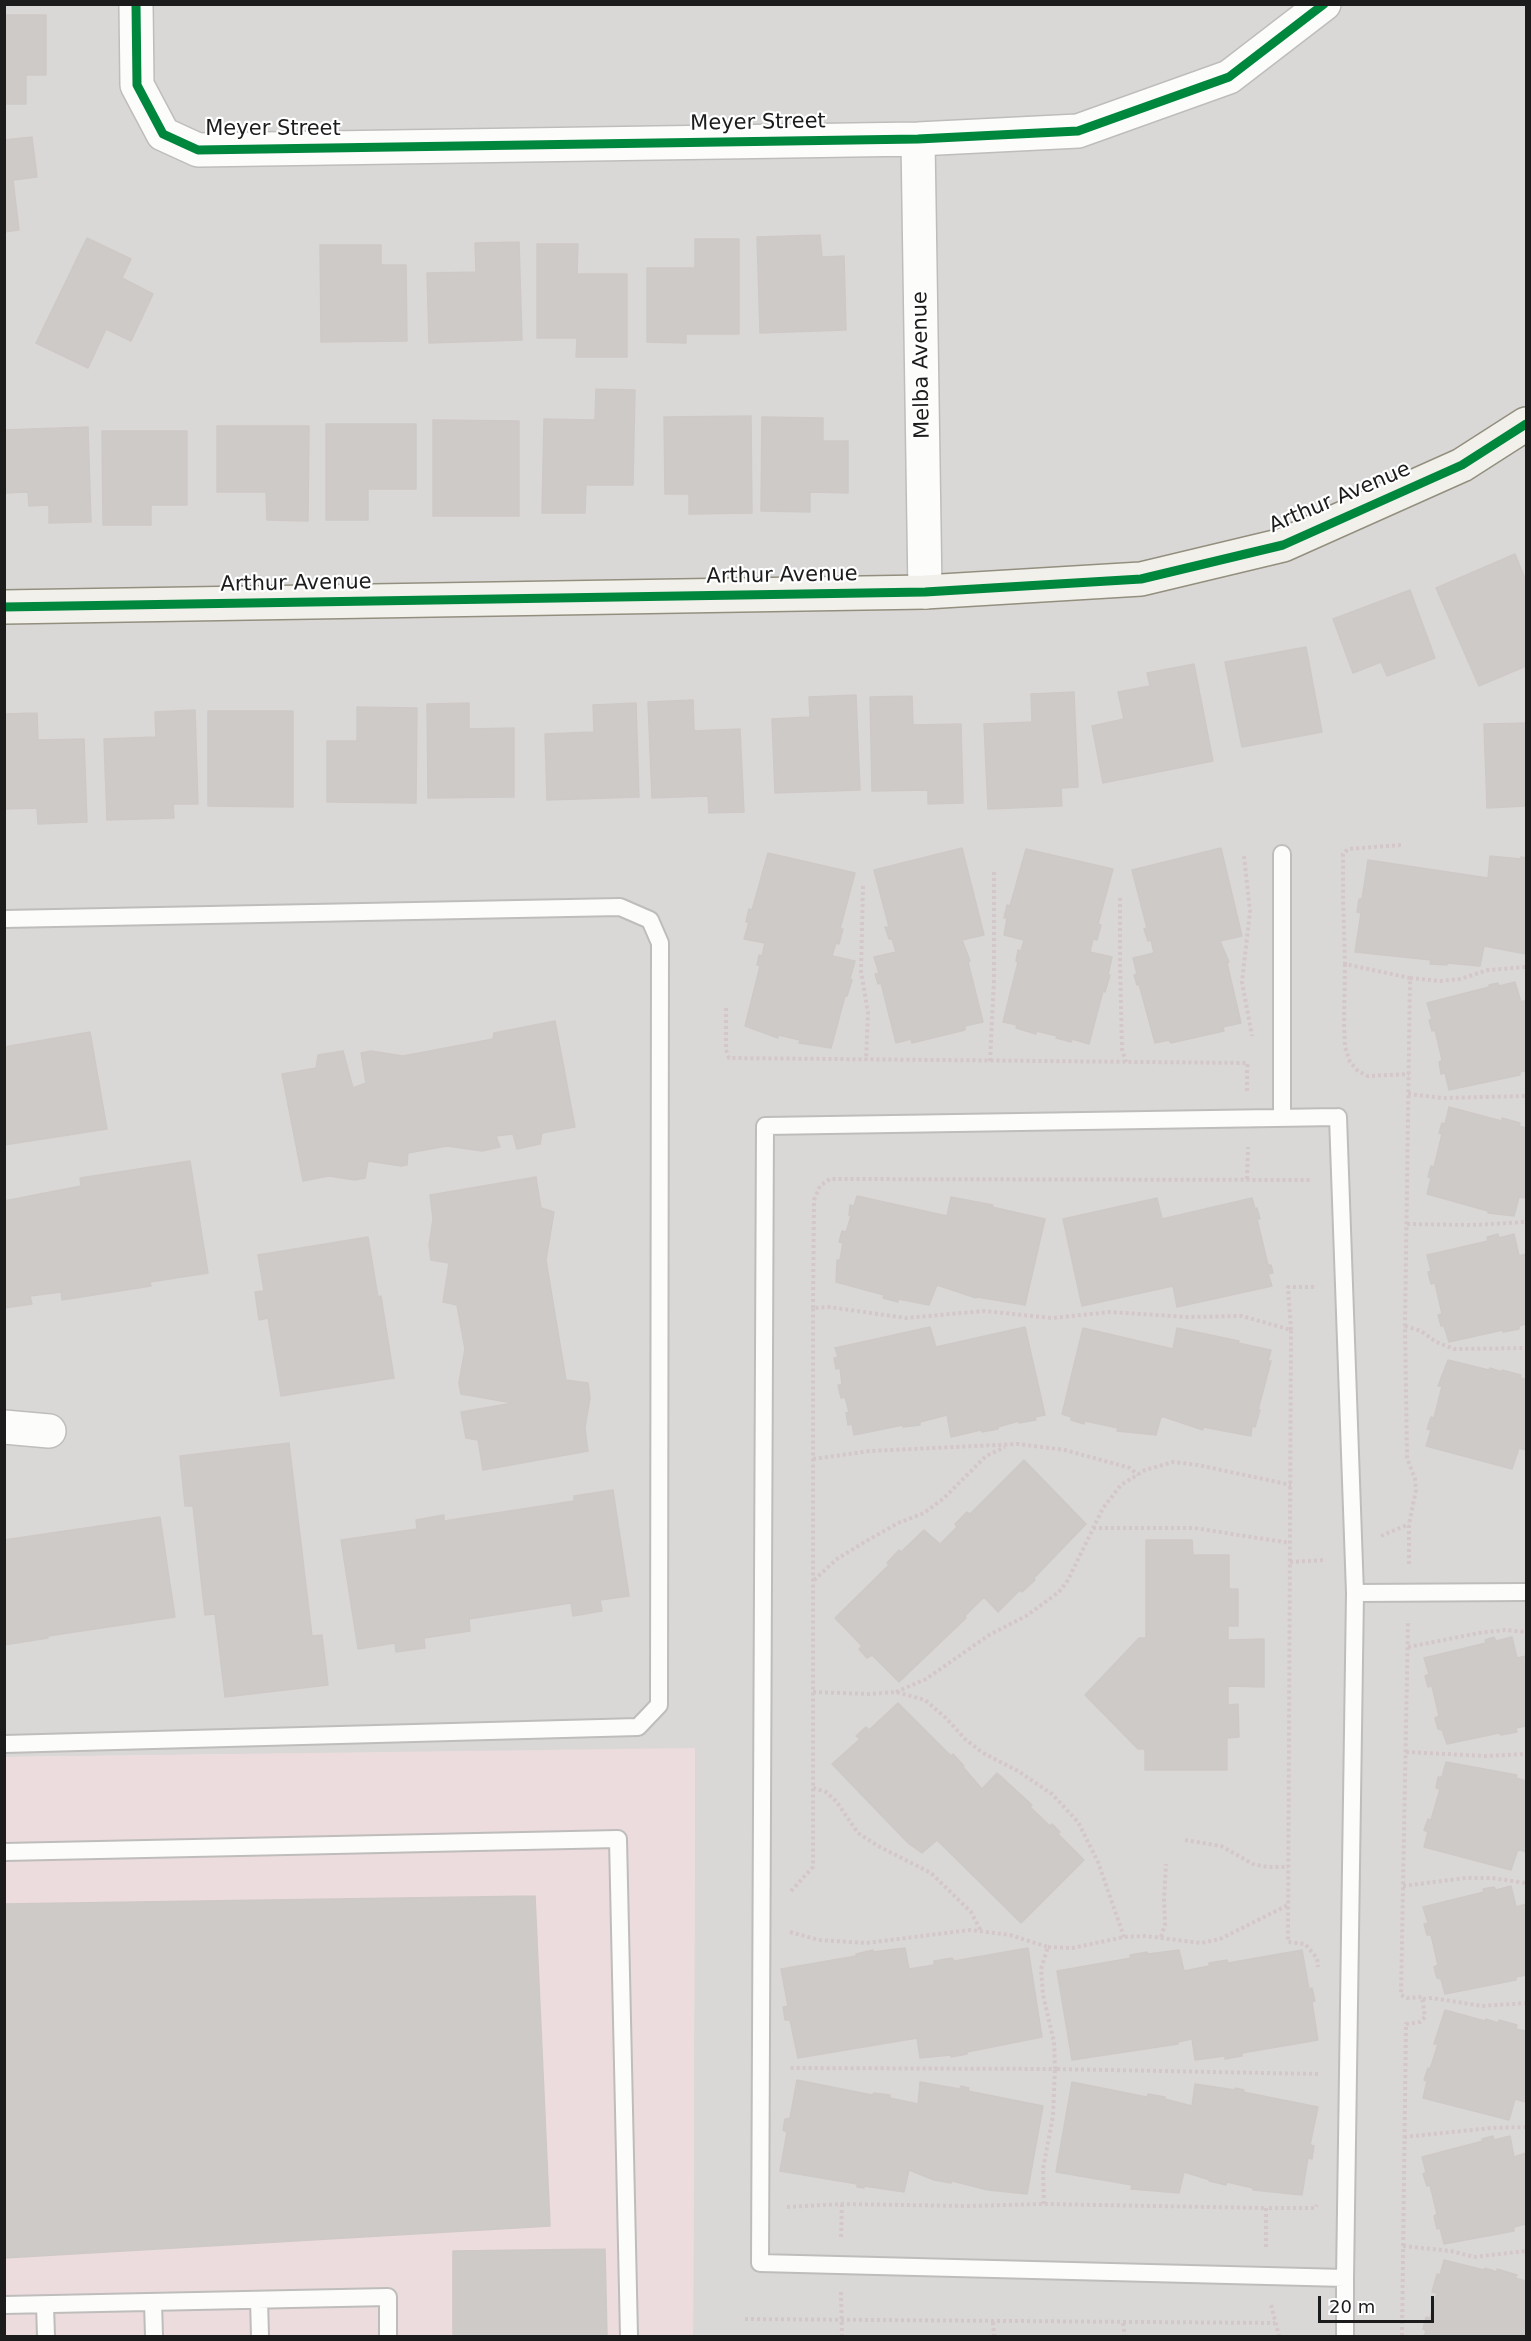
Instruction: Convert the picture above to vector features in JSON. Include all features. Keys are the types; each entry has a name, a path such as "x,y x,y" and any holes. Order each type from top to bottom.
{"street":[{"name":"Meyer Street","path":"136,4 137,85 164,134 198,150 918,139 1078,131 1229,77 1324,4"},
{"name":"Melba Avenue","path":"918,139 925,592"},
{"name":"Arthur Avenue","path":"4,607 925,592 1141,579 1282,545 1462,465 1527,424"},
{"path":"4,1427 49,1431"}],"lane":[{"path":"1282,854 1282,1118"},
{"path":"4,919 620,908 650,920 660,943 659,1705 638,1727 4,1744"},
{"path":"1345,2278 760,2263 765,1126 1338,1117 1355,1593 1345,2337"},
{"path":"1355,1593 1527,1592"},
{"path":"4,1852 618,1839 629,2337"},
{"path":"4,2306 388,2297 388,2337"},
{"path":"259,2300 260,2337"},
{"path":"153,2303 154,2337"},
{"path":"45,2305 46,2337"}],"path":[{"path":"1401,845 1348,849 1343,854 1344,1024 1350,1062 1358,1071 1368,1076 1408,1074"},
{"path":"1244,856 1250,911 1242,982 1252,1041"},
{"path":"990,1061 994,979 994,870"},
{"path":"864,886 861,971 868,1013 866,1060"},
{"path":"1120,898 1122,1049 1126,1062"},
{"path":"1345,964 1410,978 1440,981 1460,979 1488,970 1527,967"},
{"path":"1410,978 1405,1326 1407,1458 1415,1479 1416,1490 1409,1524 1401,1995 1407,1998 1432,1998 1482,2006 1527,2003"},
{"path":"726,1008 726,1050 729,1058 1251,1063 1246,1068 1249,1118"},
{"path":"1408,1094 1443,1098 1527,1096"},
{"path":"787,1895 813,1867 814,1200 820,1186 830,1179 1317,1180"},
{"path":"1407,1224 1473,1225 1527,1222"},
{"path":"1318,1977 1317,1958 1305,1944 1288,1942 1291,1330 1288,1287 1317,1288 1323,1284"},
{"path":"813,1308 829,1307 906,1318 984,1311 1052,1318 1110,1312 1187,1317 1242,1316 1291,1330"},
{"path":"1405,1326 1421,1331 1436,1342 1454,1349 1527,1348"},
{"path":"813,1459 870,1451 1008,1445 1046,1446 1130,1468 1138,1475"},
{"path":"813,1580 837,1559 863,1543 898,1523 924,1513 944,1498 986,1456 1008,1445"},
{"path":"813,1692 868,1694 896,1692 926,1679 989,1635 1026,1616 1059,1592 1068,1580 1103,1508 1121,1485 1145,1470 1173,1462 1198,1465 1291,1485"},
{"path":"1093,1528 1194,1528 1290,1543"},
{"path":"1408,1647 1479,1633 1505,1630 1527,1632"},
{"path":"896,1692 925,1700 965,1739 983,1753 1018,1771 1052,1794 1078,1822 1098,1862 1124,1937"},
{"path":"1406,1752 1486,1756 1527,1754"},
{"path":"813,1788 826,1792 836,1801 858,1833 931,1874 971,1912 982,1932"},
{"path":"1185,1840 1221,1846 1253,1864 1288,1867"},
{"path":"1161,1937 1165,1925 1166,1864"},
{"path":"1403,1886 1466,1878 1492,1878 1527,1883"},
{"path":"786,1931 819,1940 866,1943 970,1930 1010,1935 1048,1947 1072,1948 1124,1937 1145,1936 1201,1943 1220,1939 1288,1905"},
{"path":"1044,2204 1043,2169 1053,2116 1055,2070 1054,2042 1043,1995 1041,1969 1048,1947"},
{"path":"1402,2337 1406,2024 1420,2022 1425,2017 1423,1999"},
{"path":"1319,2064 1319,2082"},
{"path":"789,2068 1319,2074"},
{"path":"1404,2137 1491,2128 1527,2127"},
{"path":"782,2208 842,2204 1316,2208 1318,2200"},
{"path":"1266,2208 1267,2276"},
{"path":"1402,2246 1451,2251 1474,2257 1527,2251"},
{"path":"840,2265 842,2337"},
{"path":"745,2319 1275,2323"},
{"path":"993,2322 994,2337"},
{"path":"1123,2323 1125,2337"}],"shaded area":[{"path":"4,5 1526,5 1526,2336 693,2336 695,1749 5,1757"},
{"path":"695,1748 693,2336 5,2336 4,1757"}],"building":[{"path":"4,15 46,15 46,75 26,75 26,104 4,104"},
{"path":"32,137 37,177 13,180 19,230 4,232 4,140"},
{"path":"820,235 822,257 844,256 846,330 760,333 757,237"},
{"path":"87,238 131,259 122,278 153,294 131,341 106,329 88,368 36,343"},
{"path":"695,239 739,239 739,334 686,334 686,343 647,342 647,268 695,268"},
{"path":"519,242 522,340 429,343 427,273 476,272 475,243"},
{"path":"537,244 578,244 577,274 627,274 627,357 576,357 577,338 537,338"},
{"path":"320,245 381,245 381,265 406,265 407,341 321,342"},
{"path":"596,389 635,390 633,485 586,485 585,513 542,513 544,419 595,420"},
{"path":"751,416 752,513 689,514 689,494 665,494 664,417"},
{"path":"762,417 823,418 823,441 848,441 848,493 810,492 810,512 761,511"},
{"path":"433,420 519,421 519,516 433,516"},
{"path":"326,424 416,424 416,489 368,489 368,520 326,520"},
{"path":"217,426 309,426 308,521 267,520 266,492 217,492"},
{"path":"88,427 91,522 49,523 49,505 29,506 28,492 4,493 4,430"},
{"path":"102,431 187,431 187,505 151,505 151,525 103,525"},
{"path":"1515,554 1526,581 1526,666 1479,686 1436,588"},
{"path":"1410,590 1435,658 1387,676 1381,662 1353,673 1333,619"},
{"path":"1306,647 1322,732 1242,747 1225,662"},
{"path":"1194,664 1213,761 1103,783 1092,726 1124,719 1118,692 1150,686 1147,673"},
{"path":"1074,692 1078,787 1061,788 1062,806 988,809 984,724 1032,722 1031,694"},
{"path":"856,695 860,790 775,793 772,719 810,717 809,697"},
{"path":"912,696 913,725 961,724 963,803 928,804 928,790 872,791 870,697"},
{"path":"693,700 694,731 740,729 744,812 709,813 708,796 652,798 648,702"},
{"path":"469,703 469,729 514,728 514,797 428,798 427,704"},
{"path":"636,703 639,797 547,800 545,734 594,732 593,705"},
{"path":"357,707 417,708 416,803 327,802 327,741 357,741"},
{"path":"195,710 198,804 173,804 174,818 107,820 104,739 156,737 155,712"},
{"path":"208,711 293,711 293,807 208,806"},
{"path":"37,713 38,740 84,739 87,822 38,824 37,808 4,809 4,714"},
{"path":"1526,723 1526,806 1487,808 1484,724"},
{"path":"962,848 984,935 962,940 970,961 968,962 983,1022 965,1026 965,1030 912,1043 911,1039 896,1043 881,983 878,984 875,974 879,973 874,957 896,952 885,927 889,927 874,870"},
{"path":"1221,848 1242,936 1220,941 1229,962 1227,963 1241,1023 1223,1027 1224,1031 1171,1043 1169,1040 1155,1043 1139,984 1137,985 1134,975 1137,974 1133,958 1154,953 1151,940 1148,941 1144,929 1147,928 1132,870"},
{"path":"1026,849 1113,869 1098,924 1101,925 1097,940 1093,939 1090,952 1112,957 1108,975 1110,975 1105,992 1103,991 1089,1044 1072,1039 1071,1042 1036,1031 1036,1034 1016,1028 1017,1025 1003,1022 1018,962 1016,961 1018,950 1021,951 1024,940 1004,935 1007,918 1004,918 1007,905 1010,906"},
{"path":"768,853 855,873 840,929 843,929 839,944 836,943 832,956 855,961 850,979 852,980 847,996 845,996 831,1048 799,1043 800,1040 778,1035 778,1038 745,1026 760,966 757,965 759,955 762,956 765,943 744,939 749,922 746,922 749,909 752,910"},
{"path":"1490,856 1526,858 1526,954 1484,946 1480,966 1430,964 1431,960 1355,952 1361,913 1357,912 1359,899 1362,899 1368,860 1488,878"},
{"path":"1515,982 1521,1002 1526,1000 1526,1071 1520,1072 1520,1075 1449,1090 1445,1073 1441,1074 1439,1062 1442,1060 1435,1030 1432,1031 1429,1020 1432,1019 1427,1003 1489,987 1489,985 1498,983 1499,986"},
{"path":"555,1021 575,1127 542,1133 540,1144 517,1149 513,1134 496,1136 500,1147 482,1151 447,1146 408,1153 407,1165 368,1161 365,1178 355,1180 329,1176 303,1181 282,1074 316,1068 318,1055 343,1051 353,1088 366,1083 361,1053 371,1051 403,1056 493,1039 494,1033"},
{"path":"90,1032 107,1129 4,1145 4,1047"},
{"path":"1449,1107 1502,1121 1502,1118 1520,1123 1519,1126 1526,1128 1526,1198 1519,1197 1514,1216 1488,1213 1488,1211 1427,1194 1431,1178 1428,1177 1431,1166 1434,1167 1442,1134 1439,1133 1442,1123 1445,1124"},
{"path":"190,1161 208,1273 150,1282 151,1286 62,1300 61,1292 30,1296 32,1304 4,1308 4,1201 81,1186 80,1178"},
{"path":"536,1177 541,1208 554,1212 546,1260 566,1380 588,1383 590,1398 585,1428 588,1451 483,1470 478,1440 466,1438 461,1412 513,1403 461,1394 459,1383 465,1349 457,1305 443,1302 449,1263 431,1260 429,1245 433,1219 430,1195"},
{"path":"857,1196 947,1216 951,1197 1045,1219 1025,1305 976,1298 937,1285 929,1305 898,1299 898,1302 883,1298 884,1295 836,1282 837,1260 840,1260 843,1243 839,1242 842,1231 846,1232 851,1216 849,1215 850,1205 854,1206"},
{"path":"1157,1198 1162,1219 1252,1198 1260,1219 1257,1219 1268,1265 1271,1265 1273,1273 1268,1274 1272,1286 1177,1307 1173,1286 1082,1306 1063,1219"},
{"path":"1498,1234 1499,1238 1514,1234 1519,1256 1526,1254 1526,1324 1519,1326 1519,1329 1503,1332 1503,1330 1449,1342 1438,1315 1442,1314 1435,1283 1431,1284 1427,1255 1488,1241 1487,1237"},
{"path":"368,1237 378,1297 381,1296 394,1378 281,1396 268,1318 259,1320 255,1292 264,1291 258,1255"},
{"path":"930,1327 936,1347 1025,1327 1045,1415 1035,1417 1036,1420 1019,1423 1019,1421 998,1427 998,1429 982,1432 981,1430 951,1437 947,1415 920,1422 920,1425 903,1427 903,1425 854,1435 852,1424 848,1425 846,1413 849,1412 845,1397 841,1398 838,1385 842,1385 840,1368 836,1369 834,1358 838,1357 835,1348"},
{"path":"1083,1328 1173,1349 1177,1328 1271,1350 1268,1361 1271,1361 1258,1410 1260,1410 1255,1427 1252,1426 1251,1436 1203,1427 1203,1430 1164,1417 1161,1417 1156,1435 1117,1431 1118,1428 1071,1420 1071,1417 1062,1414"},
{"path":"1448,1360 1489,1370 1490,1368 1502,1372 1502,1370 1521,1375 1520,1378 1526,1379 1526,1450 1519,1448 1512,1469 1426,1446 1431,1430 1427,1429 1431,1417 1434,1418 1442,1386 1438,1386"},
{"path":"289,1443 312,1636 322,1635 328,1685 225,1697 215,1614 205,1615 193,1506 185,1506 180,1456"},
{"path":"1024,1460 1086,1524 1022,1592 1020,1590 998,1612 984,1597 965,1616 966,1618 899,1682 872,1655 867,1658 859,1649 862,1646 835,1618 889,1565 887,1563 899,1550 901,1552 924,1530 940,1544 957,1527 955,1524 967,1512 970,1514"},
{"path":"613,1490 629,1596 600,1600 602,1611 573,1616 571,1603 469,1619 470,1631 424,1638 425,1648 396,1652 395,1643 358,1649 341,1540 417,1529 416,1520 444,1515 444,1521 574,1501 574,1496"},
{"path":"160,1517 175,1617 4,1645 4,1540"},
{"path":"1146,1540 1192,1540 1193,1555 1229,1555 1229,1589 1238,1589 1238,1626 1228,1626 1228,1640 1264,1639 1264,1687 1228,1686 1228,1705 1238,1704 1239,1737 1227,1738 1227,1770 1145,1770 1145,1749 1138,1749 1085,1695 1139,1638 1146,1638"},
{"path":"1494,1637 1496,1641 1512,1637 1517,1658 1526,1656 1526,1726 1516,1728 1517,1732 1501,1735 1499,1733 1447,1744 1442,1730 1438,1729 1435,1718 1439,1716 1432,1686 1428,1687 1425,1676 1429,1674 1424,1658 1486,1643 1485,1640"},
{"path":"898,1703 951,1756 953,1754 982,1789 997,1773 1032,1805 1030,1807 1050,1826 1052,1824 1060,1832 1058,1834 1084,1860 1021,1923 937,1840 922,1853 908,1843 832,1764 860,1739 856,1736 866,1727 869,1730"},
{"path":"1446,1762 1517,1775 1516,1778 1526,1781 1526,1852 1518,1849 1511,1870 1424,1847 1428,1832 1424,1830 1428,1819 1431,1820 1440,1789 1436,1788 1438,1777 1442,1777"},
{"path":"1511,1886 1516,1907 1526,1904 1526,1975 1516,1977 1516,1980 1445,1994 1441,1979 1437,1978 1434,1967 1438,1965 1431,1935 1427,1935 1424,1924 1428,1923 1423,1907 1484,1892 1483,1889 1494,1887 1496,1890"},
{"path":"535,1896 550,2226 4,2258 4,1904"},
{"path":"905,1948 909,1969 934,1965 934,1961 952,1958 954,1961 1028,1948 1042,2037 951,2057 951,2055 920,2058 917,2038 798,2058 790,2020 785,2020 783,2007 788,2006 781,1969 856,1956 856,1954 873,1950 873,1952"},
{"path":"1179,1950 1184,1971 1209,1966 1209,1963 1227,1960 1228,1963 1302,1950 1309,1989 1312,1988 1315,2001 1312,2002 1318,2040 1242,2053 1242,2056 1225,2059 1225,2056 1195,2060 1192,2039 1178,2042 1178,2044 1072,2060 1057,1971 1131,1958 1130,1955 1147,1952 1148,1954"},
{"path":"1445,2010 1485,2021 1486,2019 1498,2023 1499,2020 1517,2025 1516,2029 1526,2031 1526,2102 1515,2099 1509,2120 1423,2098 1427,2081 1424,2080 1438,2044 1434,2044"},
{"path":"797,2080 872,2095 874,2093 890,2095 890,2098 918,2104 920,2082 960,2089 961,2086 969,2088 968,2091 1043,2106 1027,2194 988,2190 952,2181 951,2183 934,2180 909,2170 904,2192 857,2187 857,2184 780,2171 787,2132 783,2130 785,2119 790,2118"},
{"path":"1072,2082 1147,2097 1148,2094 1165,2097 1165,2099 1192,2106 1195,2084 1235,2090 1235,2088 1244,2090 1243,2092 1318,2107 1310,2145 1314,2146 1312,2159 1308,2158 1302,2195 1253,2190 1253,2188 1227,2182 1226,2185 1184,2172 1179,2193 1131,2189 1132,2185 1056,2172"},
{"path":"1493,2136 1494,2140 1510,2136 1514,2157 1526,2153 1526,2224 1514,2227 1514,2231 1444,2244 1440,2228 1437,2229 1434,2216 1437,2214 1430,2185 1427,2186 1423,2174 1426,2172 1422,2157 1483,2141 1482,2139"},
{"path":"605,2249 607,2336 453,2336 453,2251"},
{"path":"1444,2260 1484,2270 1485,2268 1497,2272 1497,2269 1517,2275 1515,2278 1526,2281 1526,2336 1424,2336 1426,2317 1430,2318 1437,2293 1432,2292"}],"cycle path":[{"path":"136,4 137,85 163,134 198,150 918,139 1078,131 1229,77 1324,4"},
{"path":"4,607 925,592 1141,579 1283,545 1462,465 1526,424"}]}
